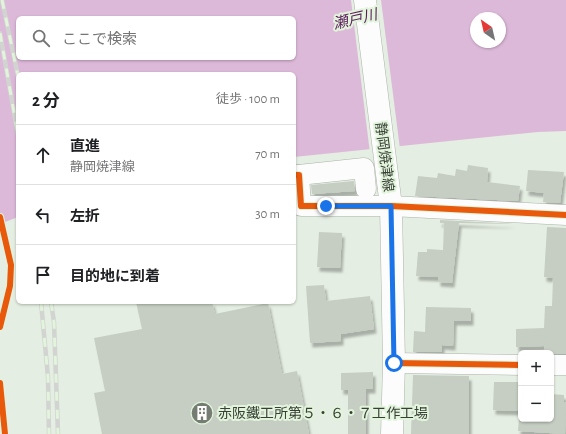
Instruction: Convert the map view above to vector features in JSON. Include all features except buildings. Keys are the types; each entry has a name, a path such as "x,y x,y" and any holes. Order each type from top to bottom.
{"main road":[{"name":"静岡焼津線","path":"365,0 391,199 394,363 392,434"}],"street":[{"path":"366,189 364,168 297,175 301,206 391,199 566,215"},
{"path":"394,363 518,365"},
{"path":"554,365 566,365"}],"water":[{"name":"瀬戸川","path":"0,0 566,0 566,131 538,132 296,157 296,72 16,72 16,218 0,224"}],"pier":[{"path":"351,0 381,0 400,149 370,153"}],"railway":[{"path":"2,0 17,72"},
{"path":"0,33 16,124"},
{"path":"41,304 48,377 49,434"},
{"path":"51,304 54,322 58,434"}],"cycle path":[{"path":"296,175 299,175 301,206 391,206 566,215"},
{"path":"0,217 11,265 10,286 0,327"},
{"path":"394,363 518,365"},
{"path":"0,383 5,434"}],"place":[{"name":"赤阪鐵工所第５・６・７工作工場","path":"202,413"}],"route":[{"path":"326,206 391,206 394,363"}]}
